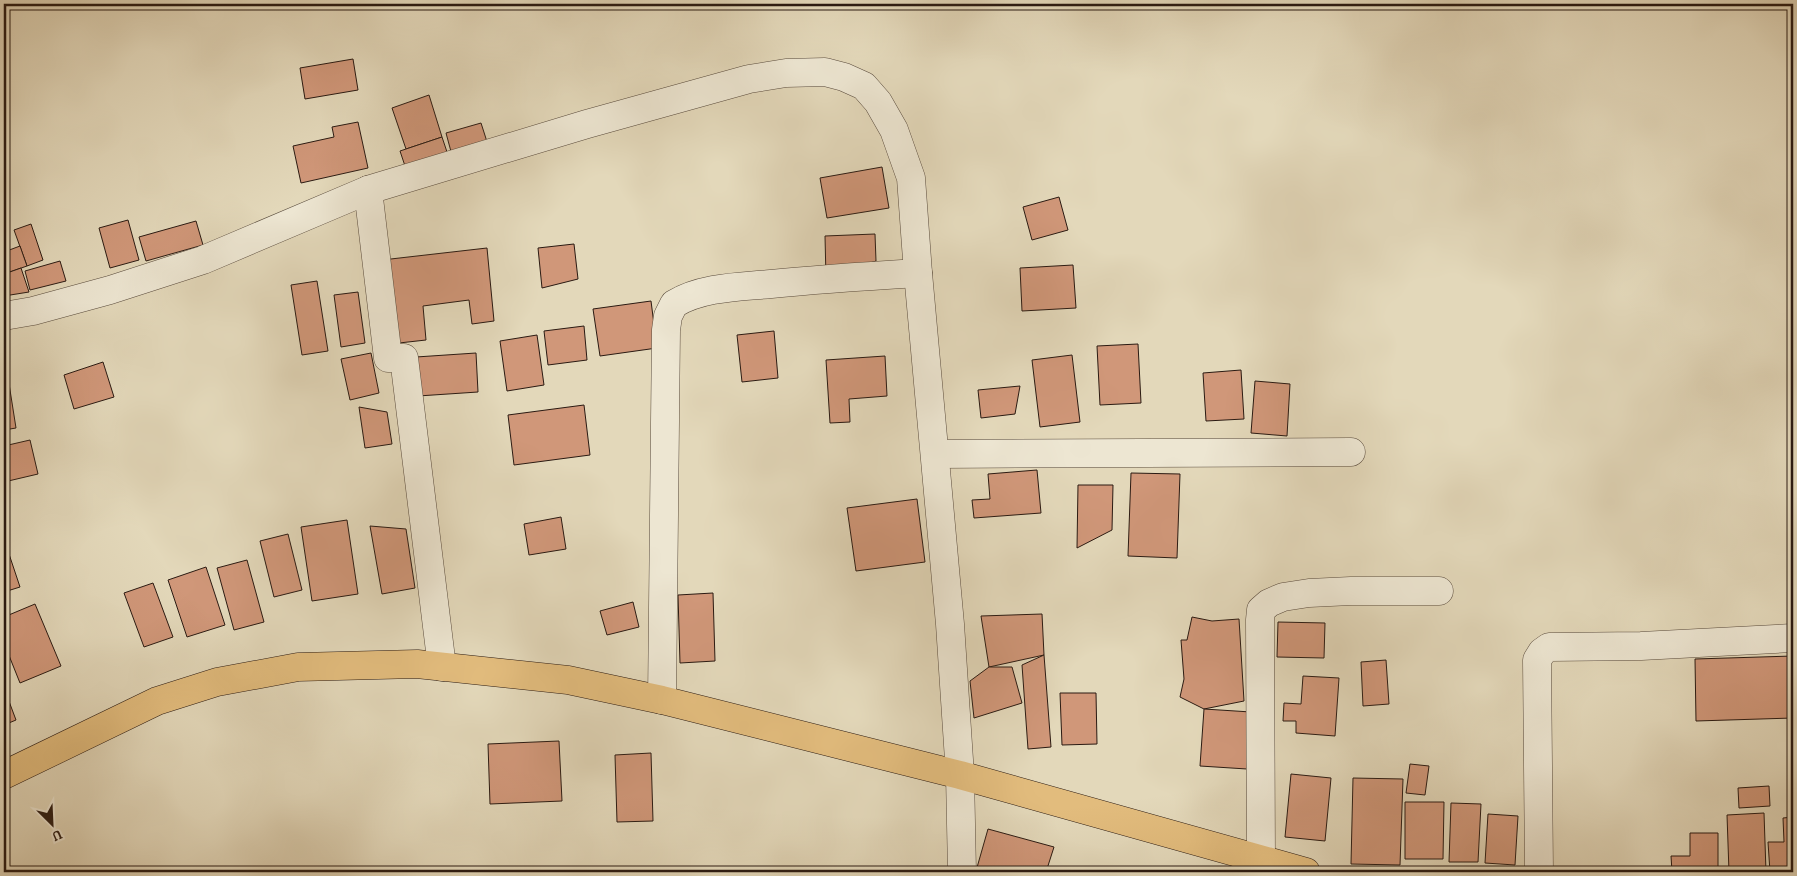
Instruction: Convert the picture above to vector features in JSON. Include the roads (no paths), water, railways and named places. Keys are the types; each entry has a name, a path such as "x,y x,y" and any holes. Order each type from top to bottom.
{"main road":[{"path":"4,775 157,701 217,682 298,667 417,664 568,680 662,700 960,775 1306,872"}],"street":[{"path":"4,316 33,311 110,290 203,260 368,190 587,124 749,80 786,73 825,72 844,77 864,86 878,102 894,130 911,178 950,624 960,775 962,872"},
{"path":"368,190 388,358 404,358 442,667"},
{"path":"662,700 666,330 668,316 674,304 696,293 737,287 826,278 918,273"},
{"path":"936,454 1351,452"},
{"path":"1261,859 1261,610 1269,603 1283,597 1309,594 1351,591 1439,591"},
{"path":"1539,872 1537,660 1545,649 1793,638"}]}
